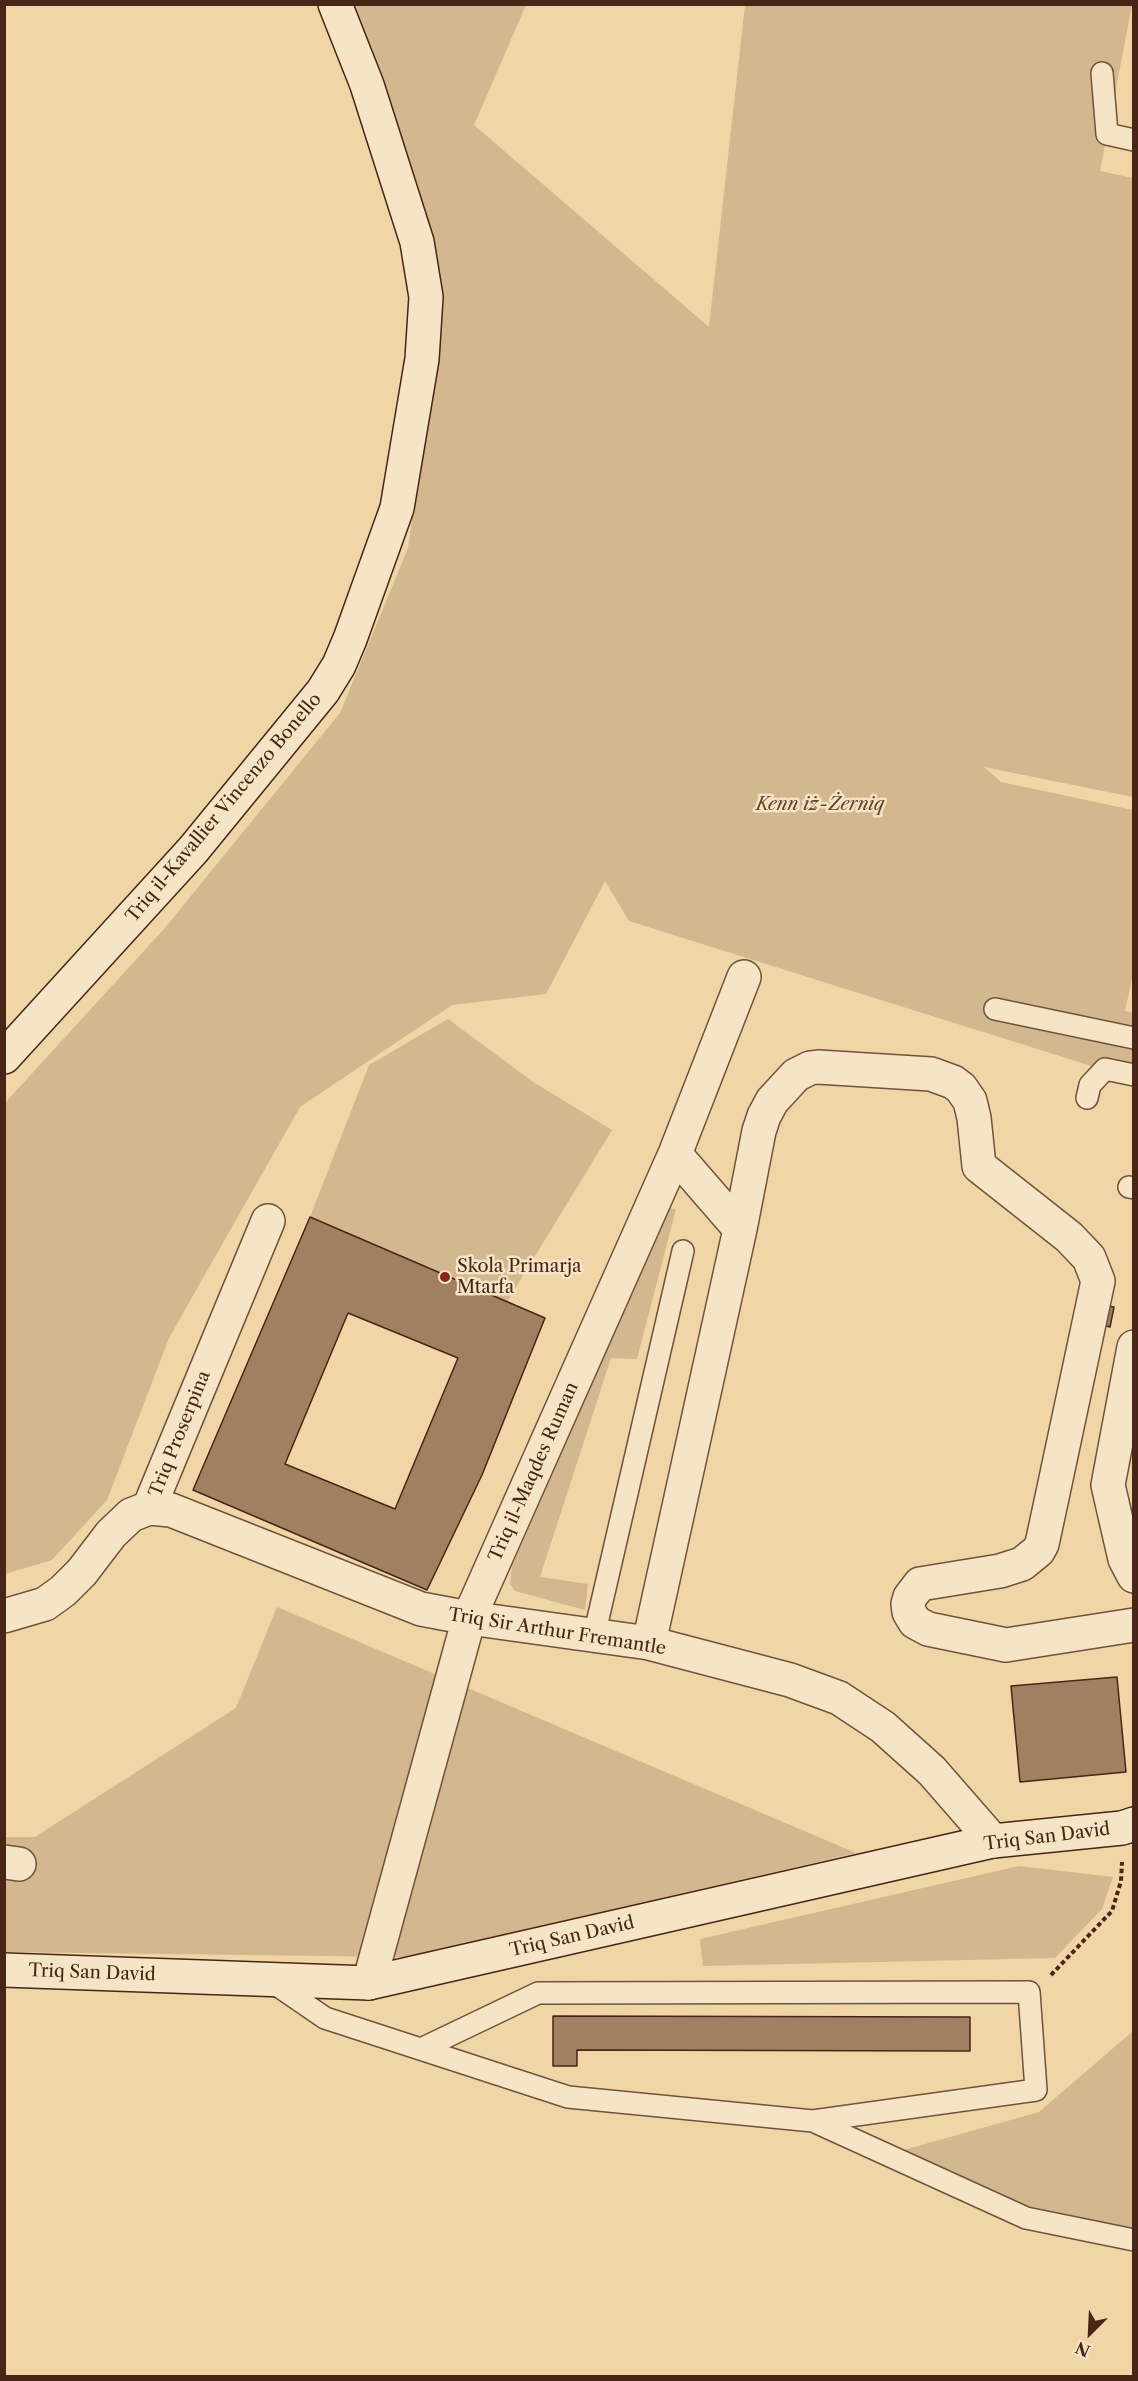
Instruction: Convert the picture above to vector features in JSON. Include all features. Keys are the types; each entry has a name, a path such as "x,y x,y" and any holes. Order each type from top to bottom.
{"street":[{"name":"Triq il-Kavallier Vincenzo Bonello","path":"4,1057 193,850 323,691 339,665 350,639 397,508 422,359 426,297 417,242 367,85 335,4"},
{"name":"Triq il-Maqdes Ruman","path":"369,1983 469,1618 675,1154 744,977"},
{"path":"649,1643 740,1229 759,1131 772,1101 796,1075 818,1067 931,1074 953,1082 961,1088 970,1101 974,1118 979,1166 1069,1237 1089,1258 1098,1281 1042,1544 1038,1551 1022,1564 1000,1571 927,1581 920,1584 910,1597 909,1612 915,1622 928,1629 1006,1645 1134,1625"},
{"path":"675,1154 740,1229"},
{"name":"Triq Proserpina","path":"4,1616 45,1604 63,1591 82,1572 124,1521 131,1515 149,1508 268,1221"},
{"path":"1134,1347 1121,1487 1125,1559 1134,1576"},
{"name":"Triq Sir Arthur Fremantle","path":"149,1508 171,1510 421,1609 469,1618 649,1643 790,1680 851,1704 883,1727 932,1771 993,1841"},
{"name":"Triq San David","path":"4,1970 369,1983 993,1841 1130,1829"}],"lane":[{"path":"1102,74 1107,134 1134,140"},
{"path":"995,1009 1134,1038"},
{"path":"1087,1098 1090,1085 1105,1069 1134,1075"},
{"path":"594,1636 683,1251"},
{"path":"270,1980 325,2018 568,2097 813,2121 1036,2090 1029,1992 538,1993 421,2049"},
{"path":"813,2121 1026,2218 1134,2240"}],"path":[{"path":"1058,1970 1112,1911 1121,1881"}],"green space":[{"name":"Kenn iż-Żerniq","path":"353,5 526,5 474,125 709,327 745,5 1132,5 1100,171 1133,178 1133,797 984,767 1001,782 1133,810 1134,970 1125,1011 1133,1013 1133,1079 629,921 605,881 546,994 452,1005 300,1107 169,1338 107,1500 52,1560 5,1574 4,1104 164,929 340,713 408,548 444,301 408,159"},
{"path":"448,1019 533,1082 612,1130 507,1302 310,1217 369,1065"},
{"path":"667,1208 676,1209 637,1359 611,1358 540,1577 588,1584 585,1610 515,1591 510,1584 512,1566"},
{"path":"277,1607 856,1853 406,1957 5,1952 5,1837 35,1837 236,1708"},
{"path":"1019,1866 1113,1877 1102,1909 1055,1958 703,1966 700,1939"},
{"path":"1133,2031 1133,2231 1028,2208 904,2150 1039,2112"}],"building":[{"path":"310,1217 545,1318 482,1475 427,1590 193,1490","holes":["348,1313 458,1358 395,1509 285,1464"]},
{"path":"1108,1306 1114,1307 1110,1327 1103,1325"},
{"path":"1117,1677 1126,1772 1020,1782 1011,1686"},
{"path":"553,2016 970,2017 970,2051 577,2050 577,2066 553,2066"}],"place":[{"name":"Skola Primarja Mtarfa","path":"445,1277"}]}
